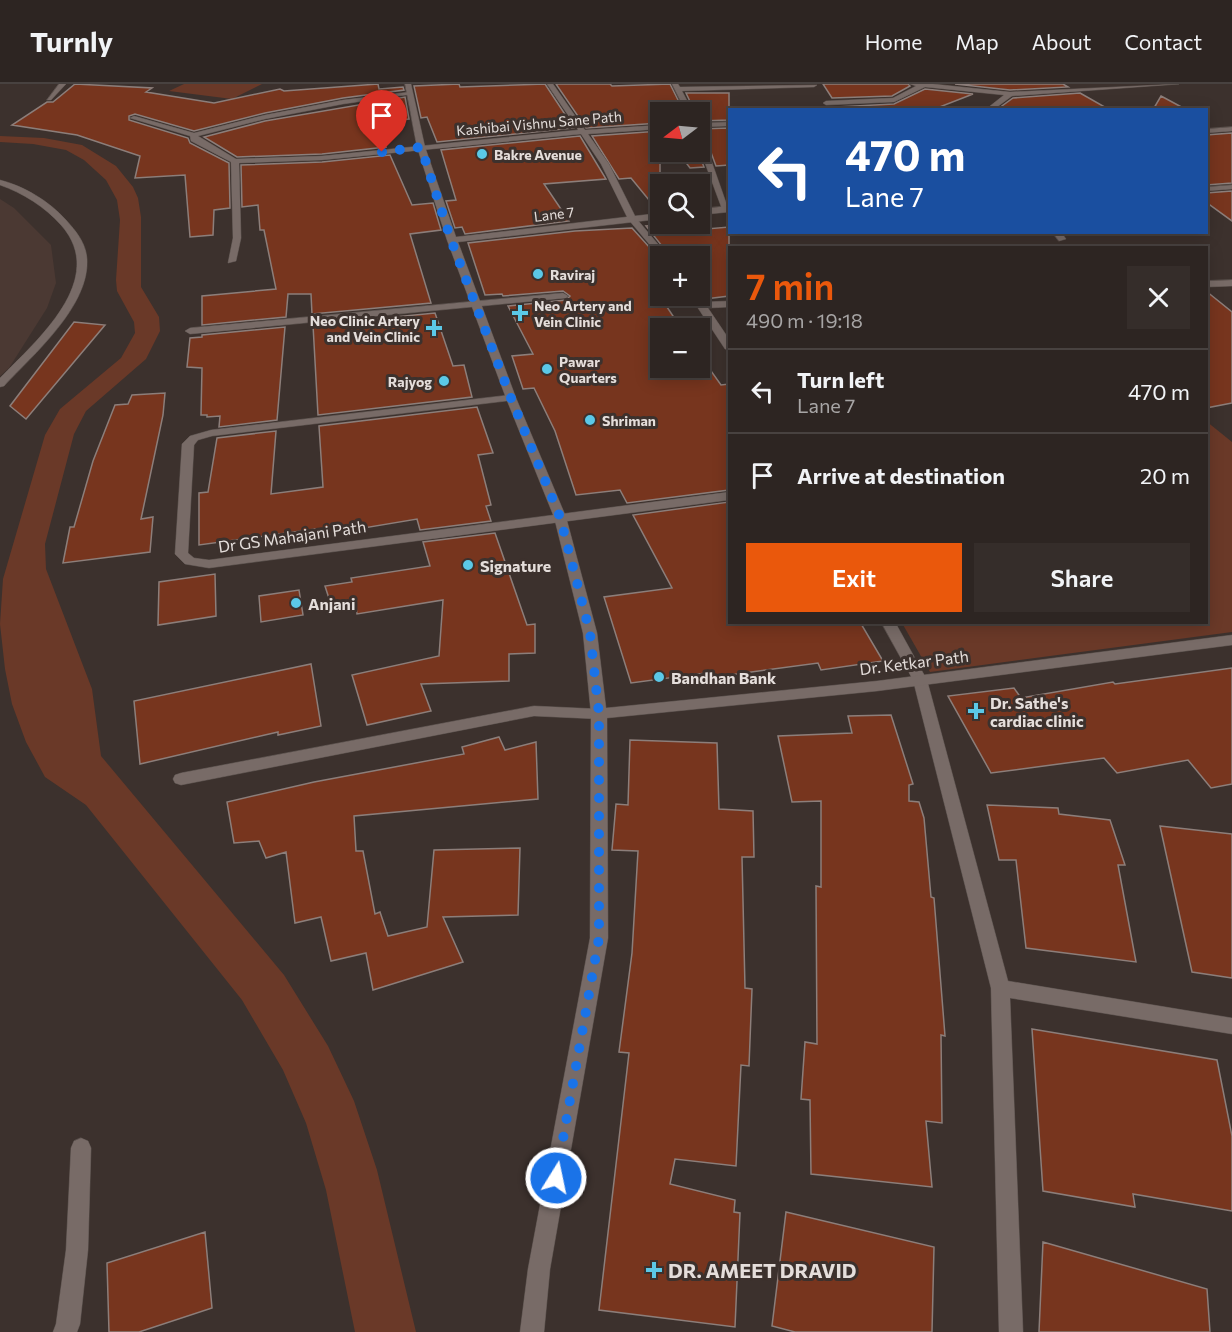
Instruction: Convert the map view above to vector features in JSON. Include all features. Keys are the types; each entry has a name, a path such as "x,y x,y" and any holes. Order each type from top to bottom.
{"street":[{"path":"49,99 63,84"},
{"path":"408,84 421,147 451,240 511,398 560,517 590,633 599,714 599,938 539,1269 532,1332"},
{"path":"550,84 605,164 632,219 655,246"},
{"path":"913,84 1010,94 1176,84"},
{"path":"684,102 676,87 814,85 828,106 894,100 924,85"},
{"path":"134,118 194,135 343,102 410,94"},
{"path":"991,108 1010,94"},
{"path":"710,125 728,124"},
{"name":"Kashibai Vishnu Sane Path","path":"421,147 650,128"},
{"path":"1208,131 1232,129"},
{"path":"194,135 194,139 235,161 322,158 421,147"},
{"path":"231,261 237,238 235,161"},
{"path":"709,162 727,209 710,211"},
{"path":"0,182 42,203 61,218 75,235 82,254 82,277 71,303 60,318 0,384"},
{"path":"1208,189 1232,187"},
{"name":"Lane 7","path":"451,240 650,217"},
{"path":"1208,284 1232,283"},
{"path":"190,331 563,296"},
{"path":"710,305 728,304"},
{"path":"704,306 728,345"},
{"name":"Dr GS Mahajani Path","path":"511,398 211,433 194,438 188,444 181,554 190,561 208,564 560,517"},
{"path":"560,517 728,495"},
{"path":"889,624 920,680 999,988 1011,1332"},
{"name":"Dr. Ketkar Path","path":"181,779 534,711 599,714 920,680 1232,640"},
{"path":"999,988 1232,1026"},
{"path":"65,1332 68,1324 77,1250 81,1149"}],"shaded area":[{"path":"184,84 262,84 232,99 169,91"},
{"path":"0,136 44,138 82,145 116,166 133,187 138,198 141,217 141,287 159,317 160,331 146,359 86,411 74,434 45,544 46,569 92,689 101,756 284,975 328,1046 354,1101 377,1170 416,1332 355,1332 326,1190 306,1123 283,1070 242,1000 86,805 45,777 26,742 12,704 0,624 3,579 45,435 60,409 121,358 135,333 134,322 117,291 120,220 117,200 106,180 84,160 66,150 33,144 0,142"},
{"path":"0,199 14,208 51,245 56,283 47,308 9,368 0,376"},
{"path":"1208,423 1232,442 1232,632 930,672 903,624 1208,624"}],"building":[{"path":"75,84 152,88 146,92 214,103 280,89 284,91 378,84 379,89 403,87 404,90 343,98 265,113 194,131 135,114 129,116 129,120 188,138 190,143 229,163 230,208 214,210 213,235 190,237 185,175 135,178 140,156 77,135 12,125 47,102 53,102"},
{"path":"459,84 460,87 545,84 574,128 437,142 427,117 421,118 414,86"},
{"path":"556,84 610,84 612,86 670,84 679,102 650,102 650,124 586,128"},
{"path":"823,84 908,84 910,86 892,96 832,98"},
{"path":"955,84 1063,84 1068,87 1010,90"},
{"path":"925,89 973,94 937,108 837,107 894,104"},
{"path":"686,93 729,93 728,120 710,121 710,102 690,102"},
{"path":"1080,93 1106,108 1004,108 1002,106 1013,98"},
{"path":"1161,96 1183,108 1154,108"},
{"path":"405,97 409,119 374,121 386,147 322,154 237,157 204,137 265,121"},
{"path":"728,128 728,165 716,166 710,150 710,129"},
{"path":"650,132 650,162 660,162 660,174 650,174 650,201 631,178 619,179 592,136"},
{"path":"1232,133 1232,183 1208,185 1208,135"},
{"path":"580,136 606,179 544,184 569,221 465,234 462,227 455,228 446,201 456,200 441,150"},
{"path":"390,155 412,205 433,203 441,230 410,234 431,303 312,314 311,294 288,294 286,317 202,325 202,296 276,289 264,230 260,230 258,205 242,207 241,165 322,162"},
{"path":"686,162 702,162 704,167 690,168"},
{"path":"1232,191 1232,221 1208,203 1208,193"},
{"path":"728,227 728,296 710,298 710,246 662,246 652,234 710,234 710,229"},
{"path":"632,228 650,248 650,306 666,306 674,318 650,318 650,378 710,378 710,370 721,385 728,384 728,490 627,503 620,490 576,495 555,431 534,388 523,389 512,356 533,354 508,306 566,300 570,296 563,291 503,296 502,294 485,295 468,243 575,231"},
{"path":"1208,293 1232,312 1232,403 1208,408"},
{"path":"435,313 453,366 464,365 472,397 318,415 313,325"},
{"path":"74,322 105,325 26,419 10,406"},
{"path":"285,327 277,420 219,427 220,416 201,415 202,368 187,367 190,338"},
{"path":"165,393 163,415 141,519 153,517 150,552 63,563 70,527 74,527 93,461 115,405 128,404 132,395"},
{"path":"477,407 493,453 478,455 491,505 486,506 491,521 420,530 417,519 316,536 315,529 199,545 199,493 208,492 217,438 276,431 271,494 323,487 319,426"},
{"path":"728,502 728,624 861,624 883,661 821,670 818,663 715,677 713,672 631,683 604,597 672,588 633,515"},
{"path":"495,533 527,625 535,624 535,653 509,654 509,681 421,684 431,711 367,725 352,675 439,656 443,600 357,614 356,607 333,611 325,586 352,582 351,578 430,566 423,542"},
{"path":"215,574 216,616 158,625 159,582"},
{"path":"299,590 303,615 261,622 259,596"},
{"path":"311,664 321,726 278,735 278,732 140,764 134,701"},
{"path":"1232,668 1232,784 1211,788 1188,760 1117,773 1104,758 991,773 948,696 1014,688 1021,698 1113,682 1115,684"},
{"path":"891,715 913,784 909,785 909,801 919,802 924,818 931,897 934,898 945,1036 941,1035 942,1123 926,1121 932,1187 811,1174 810,1100 801,1099 805,1042 817,1044 816,886 821,887 821,801 792,802 778,736 852,733 848,716"},
{"path":"499,737 505,750 536,742 538,799 354,816 356,851 363,851 375,914 380,912 388,936 427,927 434,850 520,848 518,915 443,917 463,962 373,990 366,953 331,961 321,917 295,923 286,852 266,858 259,841 234,843 227,802 314,782 464,754 462,747"},
{"path":"630,740 717,743 719,809 753,811 754,857 742,857 745,988 752,989 749,1066 741,1065 736,1166 675,1159 670,1184 735,1200 734,1212 740,1213 735,1327 599,1310 629,1053 619,1052 632,953 638,851 612,850 616,804 628,805"},
{"path":"987,805 1058,808 1059,814 1110,820 1125,865 1118,865 1136,962 1026,948 1016,860 999,860"},
{"path":"1160,826 1232,834 1232,978 1192,972"},
{"path":"1032,1029 1217,1060 1232,1136 1232,1211 1133,1194 1135,1207 1043,1191"},
{"path":"786,1212 934,1247 932,1332 795,1332 772,1326"},
{"path":"205,1232 212,1308 139,1332 109,1332 107,1263"},
{"path":"1043,1242 1207,1289 1210,1332 1039,1332"}],"place":[{"name":"Bakre Avenue","path":"482,154"},
{"name":"Raviraj","path":"538,274"},
{"name":"Neo Artery and Vein Clinic","path":"520,313"},
{"name":"Neo Clinic Artery and Vein Clinic","path":"434,328"},
{"name":"Pawar Quarters","path":"547,369"},
{"name":"Rajyog","path":"444,381"},
{"name":"Shriman","path":"590,420"},
{"name":"Signature","path":"468,565"},
{"name":"Anjani","path":"296,603"},
{"name":"Bandhan Bank","path":"659,677"},
{"name":"Dr. Sathe's cardiac clinic","path":"976,711"},
{"name":"DR. AMEET DRAVID","path":"654,1270"}],"route":[{"path":"382,152 421,147 451,240 511,398 560,517 590,633 599,714 599,938 556,1178"}]}
